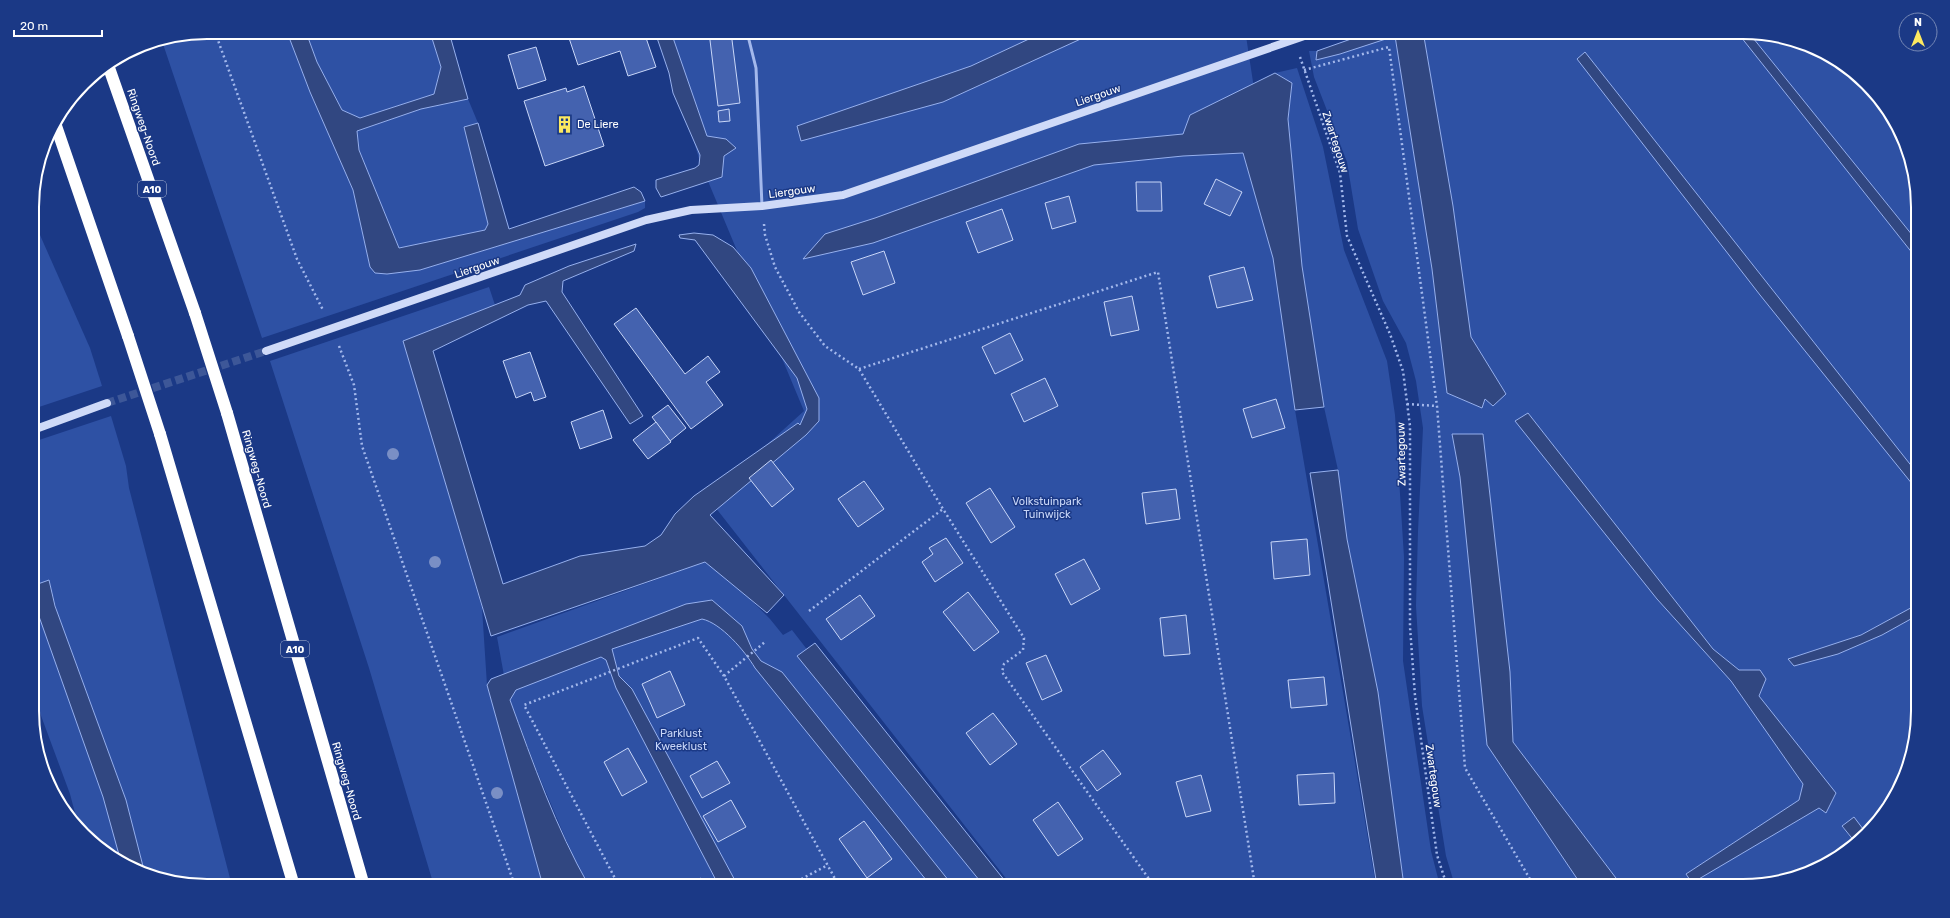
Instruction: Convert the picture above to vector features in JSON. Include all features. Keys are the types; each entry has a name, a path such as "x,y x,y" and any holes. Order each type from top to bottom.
{"highway":[{"name":"Ringweg-Noord","path":"110,70 195,313 227,413 362,879"},
{"path":"58,130 160,434 292,879"}],"street":[{"name":"Liergouw","path":"266,350 333,329 646,220 691,210 762,206 843,195 1293,39"},
{"path":"39,428 107,403"}],"lane":[{"path":"749,39 756,68 762,206"}],"path":[{"path":"217,39 296,260 333,329 354,385 362,446 514,879"},
{"name":"Zwartegouw","path":"1293,39 1340,173 1347,236 1390,334 1403,371 1410,426 1410,627 1415,696 1437,855 1445,879"},
{"path":"1304,70 1389,47 1437,406 1465,768 1530,879"},
{"path":"762,206 765,234 775,267 799,312 825,346 859,369 943,509 1024,638 1023,650 1004,664 1002,672 1149,879"},
{"path":"859,369 1158,272 1254,879"},
{"path":"1407,404 1437,406"},
{"path":"809,611 943,509"},
{"path":"615,879 524,705 698,638 724,676 835,879"},
{"path":"724,676 765,642"},
{"path":"801,879 828,865"}],"green space":[{"path":"196,39 290,39 310,92 353,190 370,267 420,270 645,201 645,208 638,212 262,338 163,45"},
{"path":"309,39 432,39 441,67 434,94 360,118 342,110 317,62"},
{"name":"Volkstuinpark Tuinwijck","path":"663,39 1246,39 1257,108 1295,410 1375,879 1007,879 708,498 804,411 700,162"},
{"path":"1383,39 1396,39 1432,269 1447,393 1482,408 1485,399 1506,394 1471,337 1453,206 1424,39 1743,39 1911,251 1911,465 1585,52 1911,482 1911,608 1861,635 1788,659 1882,635 1911,619 1911,722 1908,744 1902,765 1894,785 1883,804 1863,829 1854,818 1842,827 1852,839 1836,851 1817,862 1797,870 1765,878 1698,879 1819,808 1826,812 1836,794 1759,696 1766,679 1739,670 1713,649 1528,413 1657,599 1731,681 1803,784 1799,800 1686,874 1690,879 1617,879 1513,742 1510,672 1483,434 1452,434 1460,477 1487,745 1577,879 1453,879 1446,856 1422,706 1416,606 1423,428 1416,381 1406,343 1383,301 1358,229 1347,162 1314,77 1309,51 1317,51 1316,60 1340,54"},
{"path":"1754,39 1776,42 1817,56 1836,67 1862,88 1869,96 1883,114 1894,133 1902,153 1910,185 1911,234"},
{"path":"1297,68 1323,147 1344,250 1387,361 1395,415 1404,557 1403,661 1431,851 1438,879 1403,879 1378,692 1347,539 1338,470 1324,407 1302,266 1288,119 1292,83 1275,73"},
{"path":"468,99 478,123 464,127 488,224 485,230 399,248 359,150 357,131 421,109"},
{"path":"39,233 90,348 102,386 39,407"},
{"path":"489,287 495,305 404,341 482,608 487,685 541,879 432,879 369,668 270,361"},
{"path":"111,416 126,466 129,488 230,879 185,878 143,866 126,800 57,612 119,854 88,830 76,815 70,794 39,710 39,440"},
{"name":"Parklust Kweeklust","path":"712,561 770,619 783,635 792,630 985,879 585,879 575,861 537,771 507,692 497,637 705,562"}],"shaded area":[{"path":"290,39 309,39 317,62 342,110 360,118 434,94 441,67 432,39 451,39 468,99 421,109 357,131 359,150 399,248 485,230 488,224 464,127 478,123 509,229 634,187 641,192 645,201 420,270 387,274 375,273 370,267 353,190 310,92"},
{"path":"657,39 673,39 707,136 726,139 736,148 724,156 722,177 661,197 656,188 656,180 695,168 699,165 700,155 673,93 669,73"},
{"path":"1029,39 1081,39 943,102 801,141 797,126 971,66"},
{"path":"1351,39 1386,39 1316,60 1317,51"},
{"path":"1395,39 1424,39 1453,206 1471,337 1506,394 1493,406 1485,399 1482,408 1447,393 1432,269"},
{"path":"1743,39 1754,39 1911,234 1911,251"},
{"path":"1585,52 1911,465 1911,483 1760,295 1577,59"},
{"path":"1275,73 1292,83 1288,119 1302,266 1324,407 1295,410 1273,258 1243,153 1183,156 1094,165 873,243 803,259 825,234 875,218 1079,144 1183,134 1190,115"},
{"path":"694,233 713,235 733,247 751,268 819,398 819,421 806,435 710,515 784,595 767,613 705,562 491,636 403,341 520,295 525,285 569,266 636,244 634,251 563,281 562,292 643,416 630,424 546,301 528,305 433,351 503,584 580,556 645,546 661,535 675,514 694,496 798,423 800,425 807,409 797,378 695,240 680,238 679,235"},
{"path":"1528,413 1713,649 1739,670 1760,670 1766,679 1759,696 1836,793 1826,813 1819,808 1699,879 1689,879 1686,874 1799,800 1803,784 1731,681 1657,599 1515,421"},
{"path":"1452,434 1483,434 1510,672 1513,742 1617,879 1577,879 1487,745 1460,477"},
{"path":"1338,470 1347,539 1378,692 1403,879 1376,879 1310,473"},
{"path":"49,580 55,606 126,800 143,866 119,854 103,797 39,616 39,584"},
{"path":"712,600 742,626 752,649 761,661 782,672 947,879 925,879 755,668 739,646 717,626 702,619 612,649 619,676 632,689 734,879 715,879 616,688 606,660 601,657 516,690 510,700 536,771 566,841 585,879 541,879 487,685 491,679 686,604"},
{"path":"1911,608 1911,619 1882,635 1838,654 1794,666 1788,659 1861,635"},
{"path":"815,643 1003,879 978,879 797,656"},
{"path":"1854,817 1863,829 1852,838 1842,826"}],"building":[{"path":"569,39 646,39 656,67 628,76 620,51 578,65"},
{"path":"710,39 732,39 740,103 718,106"},
{"path":"536,47 546,80 518,89 508,55"},
{"name":"De Liere","path":"584,86 604,146 545,166 524,101 566,88 567,92"},
{"path":"729,109 730,121 719,122 718,111"},
{"path":"1216,179 1242,192 1230,216 1204,204"},
{"path":"1136,182 1161,182 1162,211 1137,211"},
{"path":"1069,196 1076,222 1052,229 1045,203"},
{"path":"1002,209 1013,240 978,253 966,222"},
{"path":"884,251 895,283 863,295 851,262"},
{"path":"1244,267 1253,300 1217,308 1209,276"},
{"path":"1132,296 1139,330 1111,336 1104,302"},
{"path":"636,308 685,374 708,356 720,372 706,382 723,405 691,429 614,324"},
{"path":"1010,333 1023,360 995,374 982,347"},
{"path":"530,352 546,397 534,401 531,392 516,398 503,361"},
{"path":"1045,378 1058,406 1024,422 1011,394"},
{"path":"1276,399 1285,428 1252,438 1243,409"},
{"path":"668,405 686,428 670,441 652,417"},
{"path":"603,410 612,438 580,449 571,422"},
{"path":"656,422 671,442 648,459 633,440"},
{"path":"771,460 794,489 772,507 749,478"},
{"path":"864,481 884,509 858,527 838,499"},
{"path":"990,488 1015,527 991,543 966,503"},
{"path":"1176,489 1180,519 1146,524 1142,493"},
{"path":"946,538 963,563 935,582 922,562 933,554 929,548"},
{"path":"1307,539 1310,575 1274,579 1271,542"},
{"path":"1084,559 1100,589 1071,605 1055,574"},
{"path":"968,592 999,632 974,651 943,612"},
{"path":"860,595 875,616 841,640 826,619"},
{"path":"1186,615 1190,654 1164,656 1160,618"},
{"path":"1046,655 1062,691 1042,700 1026,663"},
{"path":"670,671 685,705 657,718 642,684"},
{"path":"1324,677 1327,705 1291,708 1288,680"},
{"path":"993,713 1017,744 990,765 966,733"},
{"path":"628,748 647,782 622,796 604,762"},
{"path":"1103,750 1121,774 1097,791 1080,767"},
{"path":"717,761 730,783 702,798 690,776"},
{"path":"1334,773 1335,803 1299,805 1297,775"},
{"path":"1201,775 1211,811 1186,817 1176,782"},
{"path":"731,800 746,827 718,842 703,816"},
{"path":"1058,802 1083,839 1058,856 1033,820"},
{"path":"864,821 892,859 867,878 839,839"}],"tunnel":[{"path":"107,403 266,351"}],"place":[{"name":"De Liere","path":"564,124"}]}
